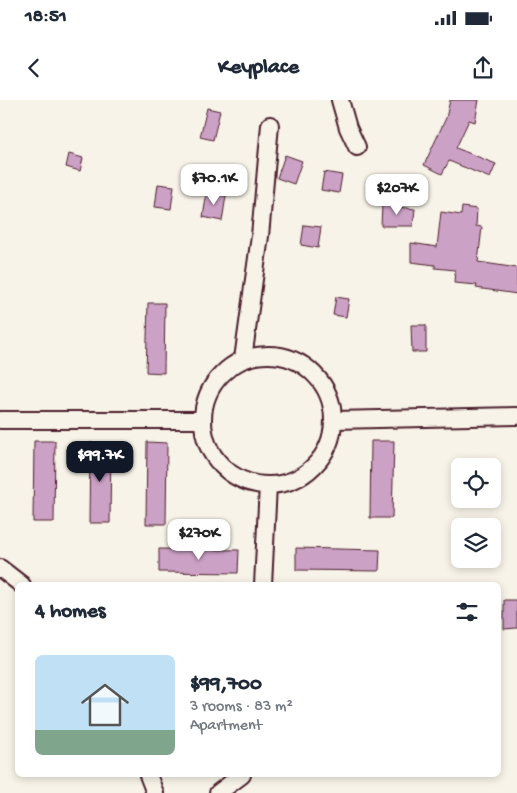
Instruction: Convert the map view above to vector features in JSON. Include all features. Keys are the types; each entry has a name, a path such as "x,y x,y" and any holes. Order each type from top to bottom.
{"street":[{"path":"340,100 348,128 357,147"},
{"path":"243,359 260,236 270,125"},
{"path":"268,354 293,359 315,373 329,395 334,420 329,445 314,466 293,480 268,485 243,480 221,466 207,445 202,420 207,394 222,373 243,359 268,354"},
{"path":"334,420 517,416"},
{"path":"0,420 202,420"},
{"path":"263,582 268,485"},
{"path":"0,568 18,582"},
{"path":"149,777 155,793"},
{"path":"218,793 239,777"}],"building":[{"path":"450,100 479,100 475,122 469,120 456,148 496,164 490,178 449,161 442,174 424,165 446,118"},
{"path":"207,108 220,111 213,140 200,137"},
{"path":"69,154 83,158 80,171 66,167"},
{"path":"285,155 302,161 294,184 277,178"},
{"path":"324,172 342,175 339,193 321,190"},
{"path":"373,181 393,181 393,196 373,196"},
{"path":"158,184 174,186 171,209 155,207"},
{"path":"207,192 226,196 222,221 203,217"},
{"path":"382,205 415,209 413,226 381,226"},
{"path":"462,207 477,209 476,226 482,227 478,262 517,268 517,294 476,288 477,285 454,283 455,270 435,268 435,265 411,262 411,243 437,247 441,212 461,215"},
{"path":"304,225 321,227 318,248 301,245"},
{"path":"336,297 349,299 346,317 333,315"},
{"path":"148,303 165,303 164,373 146,372"},
{"path":"411,325 426,325 426,352 412,352"},
{"path":"34,441 55,441 54,522 33,522"},
{"path":"371,441 394,441 392,518 370,518"},
{"path":"147,442 167,443 166,524 146,524"},
{"path":"90,443 111,443 110,523 89,523"},
{"path":"296,548 380,550 379,571 296,570"},
{"path":"159,549 239,550 238,573 159,572"},
{"path":"504,600 517,600 517,628 504,629"}]}
